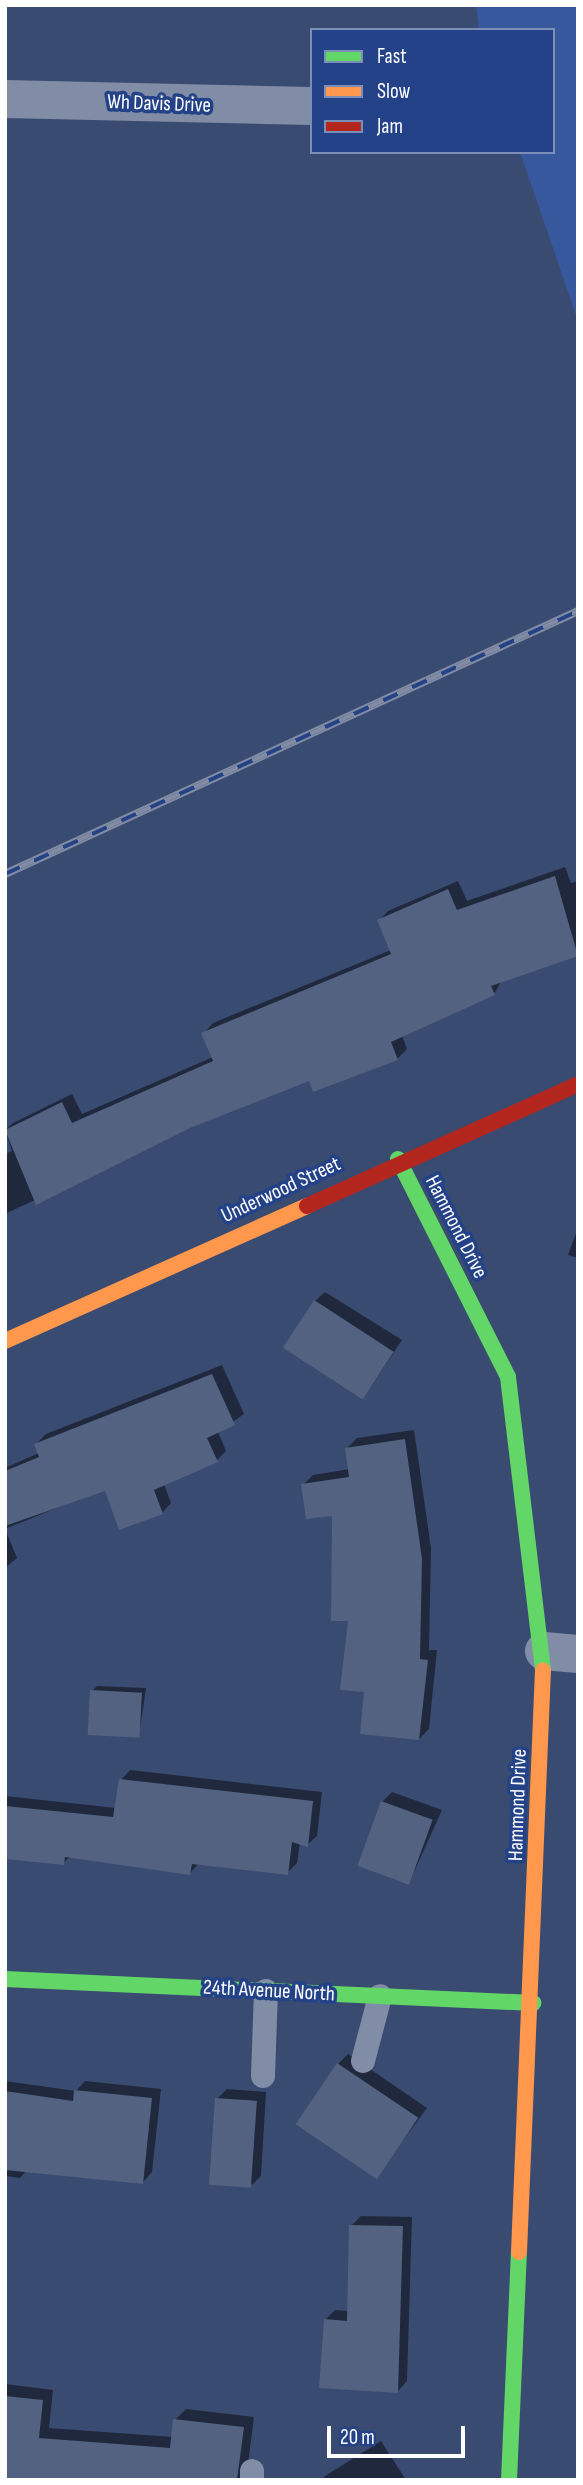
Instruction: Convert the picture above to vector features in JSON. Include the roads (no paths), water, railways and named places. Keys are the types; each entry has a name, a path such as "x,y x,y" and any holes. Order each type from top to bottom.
{"street":[{"name":"Wh Davis Drive","path":"5,99 310,106"},
{"name":"Underwood Street","path":"5,1341 398,1160 578,1084"},
{"name":"Hammond Drive","path":"398,1160 508,1377 561,1652 533,2003 509,2480"},
{"name":"24th Avenue North","path":"5,1979 533,2003"}],"lane":[{"path":"263,2076 266,1991"},
{"path":"363,2061 380,1996"}],"railway":[{"path":"5,874 578,611"}]}
